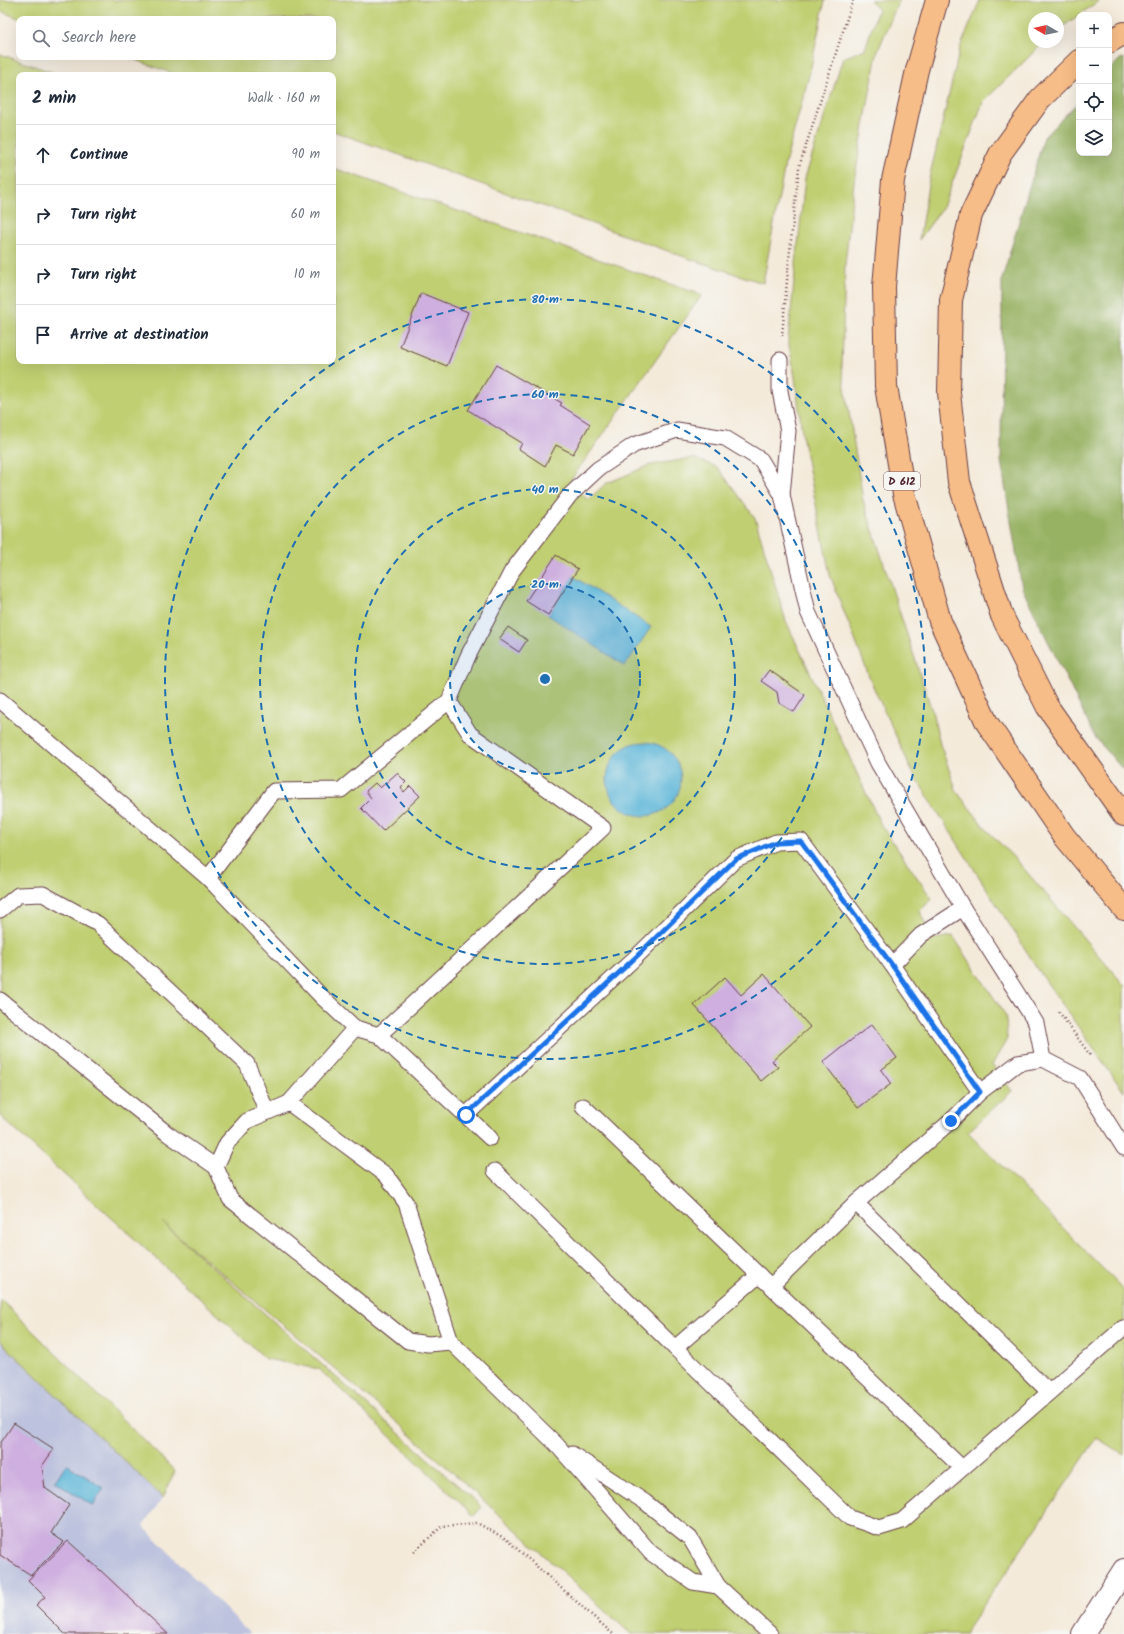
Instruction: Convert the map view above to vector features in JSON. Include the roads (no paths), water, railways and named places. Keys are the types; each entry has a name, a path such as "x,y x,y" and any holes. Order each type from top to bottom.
{"highway":[{"name":"D 612","path":"937,0 917,70 893,180 884,287 886,386 904,494 940,621 988,723 1064,836 1124,909"},
{"path":"1112,40 1124,33"},
{"path":"1076,64 1040,99 1000,154 971,215 951,300 949,392 959,482 1002,616 1047,706 1124,815"}],"street":[{"path":"1083,1634 1124,1570"}],"lane":[{"path":"780,360 780,392 788,431 782,495 808,612 878,763 963,908 1036,1023 1043,1059"},
{"path":"208,878 274,791 341,790 449,701 468,656 512,571 570,495 598,469 634,445 677,430 725,438 761,460 782,495"},
{"path":"0,700 208,878 322,997 355,1028 379,1035 490,1138"},
{"path":"379,1035 603,828 470,734 449,701"},
{"path":"466,1115 637,956 736,859 776,842 801,841 892,965 980,1092"},
{"path":"0,910 18,895 43,894 98,924 246,1064 267,1112"},
{"path":"892,965 921,935 963,908"},
{"path":"0,1000 168,1134 216,1167 230,1199 408,1341 428,1344 451,1342"},
{"path":"216,1167 227,1143 247,1121 290,1103 355,1028"},
{"path":"772,1286 856,1203 951,1121 980,1092 1018,1063 1043,1059 1080,1078 1124,1148"},
{"path":"290,1103 386,1175 406,1203 451,1342 556,1444 651,1553 693,1582 718,1586"},
{"path":"583,1106 962,1468"},
{"path":"495,1171 850,1518 879,1528 902,1521 1122,1328"},
{"path":"856,1203 1049,1392"},
{"path":"675,1348 759,1275"},
{"path":"556,1444 645,1502 690,1538 718,1586 770,1634"}],"water":[{"path":"573,576 651,627 625,666 548,615"},
{"path":"644,742 658,745 670,753 678,765 681,779 678,793 670,805 658,813 644,816 630,813 618,805 610,793 607,779 610,765 618,753 630,745"},
{"path":"66,1464 104,1488 93,1506 55,1481"}]}
